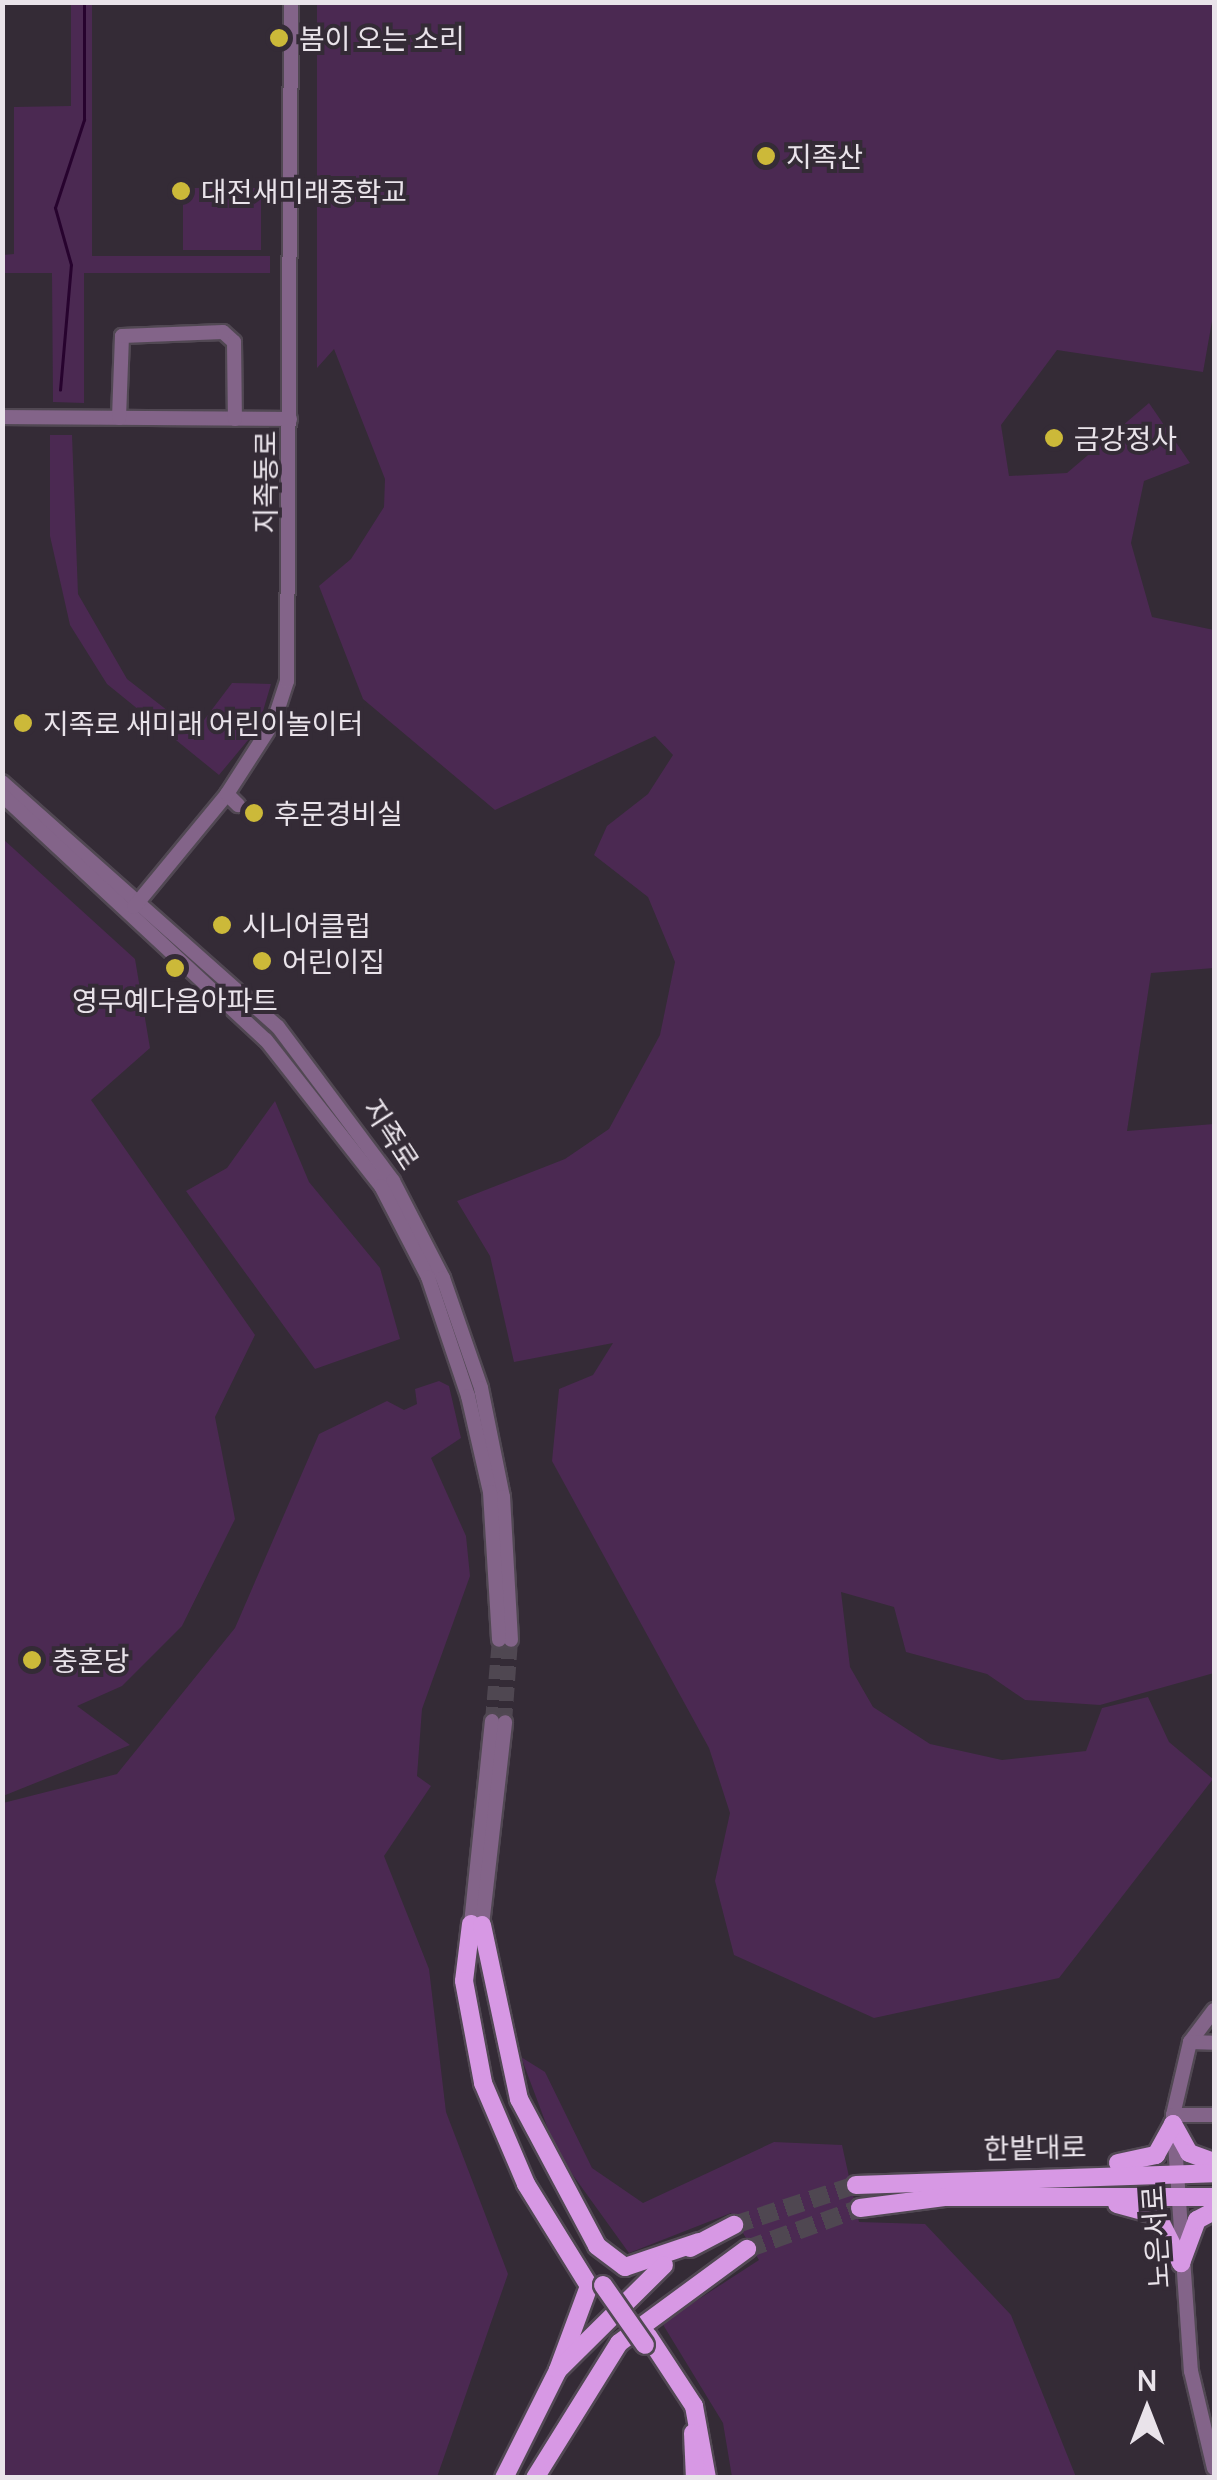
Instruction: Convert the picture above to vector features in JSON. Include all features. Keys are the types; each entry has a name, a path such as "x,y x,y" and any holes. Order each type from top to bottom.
{"main road":[{"path":"476,1925 519,2100 588,2234 625,2267 734,2226"},
{"path":"476,1925 488,2030 534,2160 606,2282 694,2406 707,2478"},
{"path":"476,1925 464,1981 483,2083 526,2184 589,2286 558,2370 504,2478"},
{"path":"1173,2120 1188,2153 1214,2162"},
{"path":"1084,2172 1149,2159 1173,2120"},
{"name":"한밭대로","path":"856,2185 1084,2172 1214,2173"},
{"path":"1083,2195 1156,2215 1182,2262"},
{"name":"한밭대로","path":"860,2208 1083,2195 1214,2197"},
{"path":"1182,2262 1197,2220 1214,2211"},
{"path":"558,2370 636,2283 699,2242"},
{"path":"535,2478 551,2442 619,2343 747,2249"},
{"path":"647,2341 687,2415 694,2478"},
{"path":"544,2478 551,2442"}],"street":[{"name":"지족동로","path":"134,906 233,799 274,722 287,682 291,2"},
{"path":"119,418 122,336 223,332 234,342 235,419"},
{"path":"2,417 290,419"},
{"name":"지족로","path":"2,782 309,1061 420,1228 491,1427 505,1640"},
{"name":"지족로","path":"2,796 134,906"},
{"path":"476,1925 499,1721"},
{"name":"노은서로","path":"1214,2010 1190,2042 1173,2120 1191,2371 1214,2468"},
{"path":"1190,2042 1214,2043"},
{"path":"1173,2120 1214,2115"}],"shaded area":[{"path":"71,3 92,3 92,256 270,256 270,273 84,273 84,403 53,402 52,273 2,273 3,255 14,254 14,107 71,106"},
{"path":"317,3 1214,3 1214,310 1203,372 1057,350 1001,425 1009,476 1067,473 1149,403 1190,463 1144,481 1131,543 1152,617 1214,630 1214,968 1151,973 1127,1131 1214,1124 1214,1673 1100,1705 1025,1700 987,1674 906,1652 894,1607 841,1592 850,1667 873,1707 930,1744 1002,1760 1086,1751 1102,1708 1148,1697 1169,1742 1213,1779 1059,1978 874,2018 734,1955 715,1881 730,1813 709,1748 552,1461 559,1389 593,1375 613,1343 514,1362 490,1256 457,1201 565,1159 609,1129 660,1035 675,962 648,897 594,855 607,826 648,794 673,755 655,736 495,810 363,699 319,586 351,559 384,507 385,479 334,349 317,368"},
{"path":"183,188 261,188 261,250 183,250"},
{"path":"50,435 72,435 78,594 127,679 195,732 232,683 271,684 258,728 219,775 107,684 70,625 50,536"},
{"path":"3,839 135,959 150,1048 91,1100 255,1335 215,1417 235,1519 182,1626 122,1686 77,1706 130,1745 3,1796"},
{"path":"275,1101 309,1182 380,1268 400,1339 315,1369 186,1191 227,1168"},
{"path":"439,1381 449,1386 461,1438 431,1458 466,1536 470,1576 422,1709 417,1776 431,1786 384,1856 429,1969 446,2112 508,2274 437,2477 3,2477 3,1803 117,1774 235,1628 319,1434 387,1401 404,1410 417,1404 415,1389"},
{"path":"521,2057 545,2072 592,2168 643,2203 774,2142 842,2145 859,2222 925,2224 1011,2315 1076,2477 732,2477 723,2423 662,2323 759,2260 731,2213 629,2253 557,2153"}],"waterway":[{"path":"60,390 71,265 55,208 84,120 84,2"}],"tunnel":[{"path":"492,1721 499,1640"},
{"path":"505,1722 511,1640"},
{"path":"734,2225 856,2185"},
{"path":"747,2249 860,2208"}],"place":[{"name":"봄이 오는 소리","path":"279,38"},
{"name":"지족산","path":"766,156"},
{"name":"대전새미래중학교","path":"181,191"},
{"name":"금강정사","path":"1054,438"},
{"name":"지족로 새미래 어린이놀이터","path":"23,723"},
{"name":"후문경비실","path":"254,813"},
{"name":"시니어클럽","path":"222,925"},
{"name":"어린이집","path":"262,961"},
{"name":"영무예다음아파트","path":"175,968"},
{"name":"충혼당","path":"32,1660"}]}
